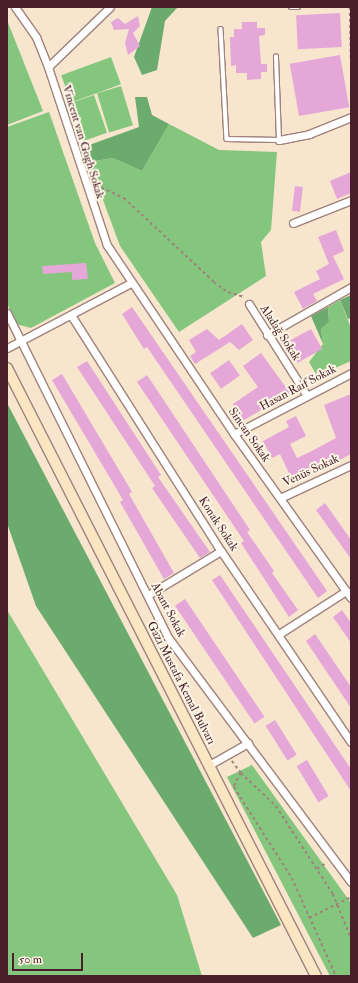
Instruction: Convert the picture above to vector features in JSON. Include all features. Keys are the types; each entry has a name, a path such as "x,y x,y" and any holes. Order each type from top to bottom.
{"main road":[{"name":"Gazi Mustafa Kemal Bulvarı","path":"7,368 316,976"}],"street":[{"name":"Vincent van Gogh Sokak","path":"16,7 36,37 48,67 84,183 107,245 131,283"},
{"path":"48,67 110,7"},
{"path":"280,140 309,134 351,117"},
{"path":"293,223 351,200"},
{"path":"7,348 71,316 131,283"},
{"name":"Sincan Sokak","path":"131,283 234,434 351,598"},
{"path":"268,335 351,287"},
{"name":"Aladağ Sokak","path":"249,304 306,394"},
{"name":"Abant Sokak","path":"7,313 20,342 148,595 167,636 351,882"},
{"name":"Konak Sokak","path":"71,316 221,551 279,634 351,742"},
{"name":"Hasan Raif Sokak","path":"234,434 306,394 351,373"},
{"name":"Venüs Sokak","path":"280,498 351,465"},
{"path":"148,595 221,551"},
{"path":"279,634 346,591"},
{"path":"208,765 248,743"}],"lane":[{"path":"291,7 298,7"},
{"path":"221,29 227,140 280,140 276,58"}],"path":[{"path":"350,7 351,61"},
{"path":"84,183 105,188 124,198 214,282 228,292 256,301 249,304"},
{"path":"228,754 241,773 276,806 317,869 337,905 351,938"},
{"path":"241,773 234,786 292,878 336,976"},
{"path":"317,869 333,858"},
{"path":"309,918 337,905 351,896"}],"green space":[{"path":"152,7 178,7 165,21 157,70 142,75 134,57"},
{"path":"7,20 43,111 7,125"},
{"path":"111,57 121,84 71,102 61,75"},
{"path":"121,86 133,125 109,133 97,93"},
{"path":"94,95 107,133 84,141 71,103"},
{"path":"135,97 147,97 152,115 169,124 142,171 113,158 89,162 81,148 139,127"},
{"path":"49,112 95,243 115,283 31,328 16,324 7,303 7,127"},
{"path":"169,124 219,150 277,152 271,230 261,242 266,276 179,332 120,246 89,162 113,158 142,171"},
{"path":"351,295 351,318 348,319 340,300"},
{"path":"340,300 351,328 351,361 317,376 309,362 323,344 321,329 329,322 328,307"},
{"path":"328,307 329,322 321,329 323,344 311,316"},
{"path":"7,403 281,925 253,938 36,606 7,523"},
{"path":"7,610 177,895 202,976 7,976"},
{"path":"252,765 351,903 351,976 330,976 227,777"}],"building":[{"path":"340,13 342,47 298,49 296,15"},
{"path":"138,16 140,26 133,33 140,46 128,55 125,43 129,29 114,30 111,22 118,18 125,24"},
{"path":"242,22 257,22 257,28 265,28 265,35 259,36 261,64 267,64 267,72 261,72 261,79 247,80 247,73 236,73 236,65 231,66 230,37 234,37 234,29 242,29"},
{"path":"340,55 349,107 299,116 290,64"},
{"path":"351,172 351,193 337,199 330,181"},
{"path":"295,186 303,187 300,212 292,211"},
{"path":"336,230 344,251 333,256 344,279 313,294 317,301 303,309 294,292 320,279 316,271 329,264 318,237"},
{"path":"86,263 88,279 72,280 72,272 43,274 42,266"},
{"path":"132,307 327,591 318,598 147,347 144,349 122,314"},
{"path":"242,324 253,340 239,350 230,342 195,364 190,356 196,352 189,340 207,329 219,340"},
{"path":"311,329 322,349 298,363 287,343"},
{"path":"261,353 290,393 244,420 233,404 258,387 243,366"},
{"path":"229,360 240,376 221,389 210,373"},
{"path":"87,361 161,475 158,477 210,552 200,558 152,488 155,486 77,367"},
{"path":"62,374 132,492 129,494 174,573 164,579 120,502 123,500 52,380"},
{"path":"147,375 250,530 247,532 274,571 272,573 298,610 289,617 241,543 244,541 137,382"},
{"path":"351,394 351,454 294,484 280,454 272,458 263,441 289,427 286,421 296,416 306,436 290,444 297,458 312,451 336,438 324,405"},
{"path":"325,503 351,540 351,559 316,510"},
{"path":"220,575 351,769 351,791 212,580"},
{"path":"185,599 264,717 254,723 175,606"},
{"path":"342,610 351,623 351,643 333,617"},
{"path":"315,634 351,687 351,708 306,641"},
{"path":"275,720 297,755 287,761 266,726"},
{"path":"307,760 329,796 318,802 297,766"}]}
